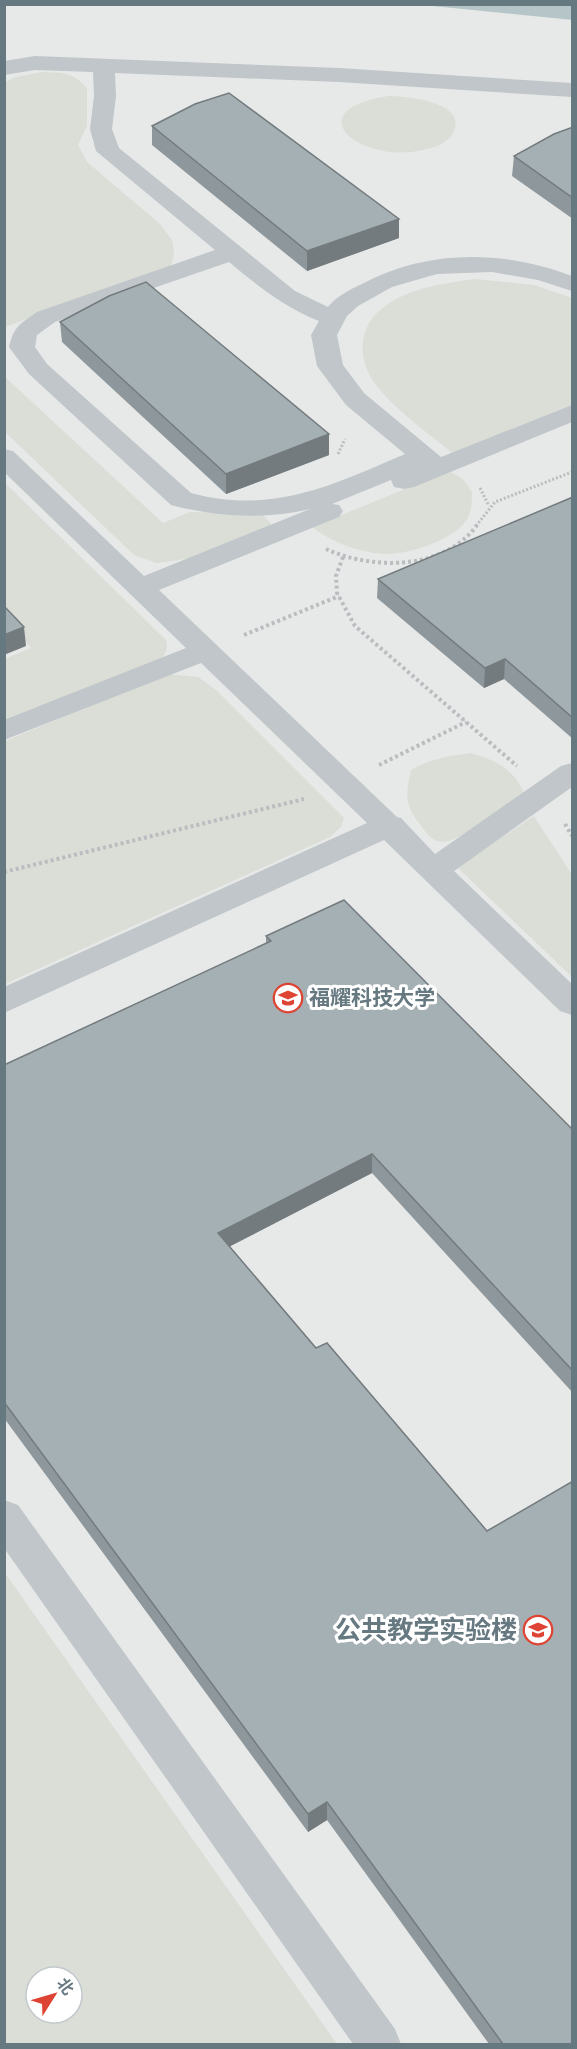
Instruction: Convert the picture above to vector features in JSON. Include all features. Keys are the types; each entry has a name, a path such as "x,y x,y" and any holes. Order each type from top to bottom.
{"street":[{"path":"4,68 35,63 339,75 573,90"},
{"path":"104,66 105,96 101,129 108,150 286,296 305,307 334,318"},
{"path":"234,252 46,317 25,332 22,347 38,369 181,499 196,504 290,515"},
{"path":"431,462 355,399 330,366 324,335 340,307 378,283 417,271 462,263 508,265 573,284"},
{"path":"141,587 290,515 431,462 573,413"},
{"path":"4,457 573,1002"},
{"path":"4,731 207,650"},
{"path":"435,869 573,773"},
{"path":"4,1001 390,825"},
{"path":"4,1516 379,2044"}],"path":[{"path":"331,459 339,453 348,433"},
{"path":"290,515 314,543 359,562 386,564 428,557 450,549 466,537 480,522 489,506 495,502 573,472"},
{"path":"343,557 335,572 335,586 344,610 355,626 529,776 573,836"},
{"path":"207,650 339,596"},
{"path":"4,872 316,796 466,722"}],"shaded area":[{"name":"福耀科技大学","path":"423,4 572,20 572,2044 5,2044 5,5"},
{"path":"423,5 572,5 572,20"},
{"path":"42,72 67,74 76,78 87,88 87,126 78,145 87,162 160,224 172,240 174,253 171,266 5,327 5,82 16,77"},
{"path":"388,96 408,97 444,108 452,114 456,123 453,133 435,147 403,153 361,144 348,135 342,124 345,113 360,103"},
{"path":"475,279 534,285 572,298 572,405 452,453 380,390 366,368 363,345 369,322 377,313 398,298 430,287"},
{"path":"4,376 163,523 190,512 261,512 275,529 193,558 157,563 134,555 5,432"},
{"path":"449,471 462,478 472,492 471,510 464,524 432,544 394,554 374,553 337,542 312,527"},
{"path":"5,483 166,640 167,647 157,663 5,724 4,659 31,648 5,621"},
{"path":"168,674 198,677 216,690 344,818 341,827 330,837 5,984 5,741"},
{"path":"470,753 487,758 509,771 524,793 452,840 436,841 429,836 411,810 407,792 411,770 432,761"},
{"path":"534,816 572,875 572,977 457,867"},
{"path":"5,1573 337,2044 5,2044"}],"building":[{"path":"229,93 399,219 307,251 152,126 195,104"},
{"path":"573,127 573,198 514,156 554,134"},
{"path":"146,282 329,434 226,474 60,322 109,296"},
{"path":"573,497 573,718 505,659 485,668 378,579"},
{"path":"4,606 24,627 4,635"},
{"path":"344,900 573,1130 573,1371 372,1154 218,1233 316,1348 327,1343 487,1531 573,1481 573,2044 503,2044 327,1802 308,1814 4,1402 4,1065 271,941 266,936"}],"place":[{"name":"福耀科技大学","path":"288,998"},
{"name":"公共教学实验楼","path":"538,1630"}]}
